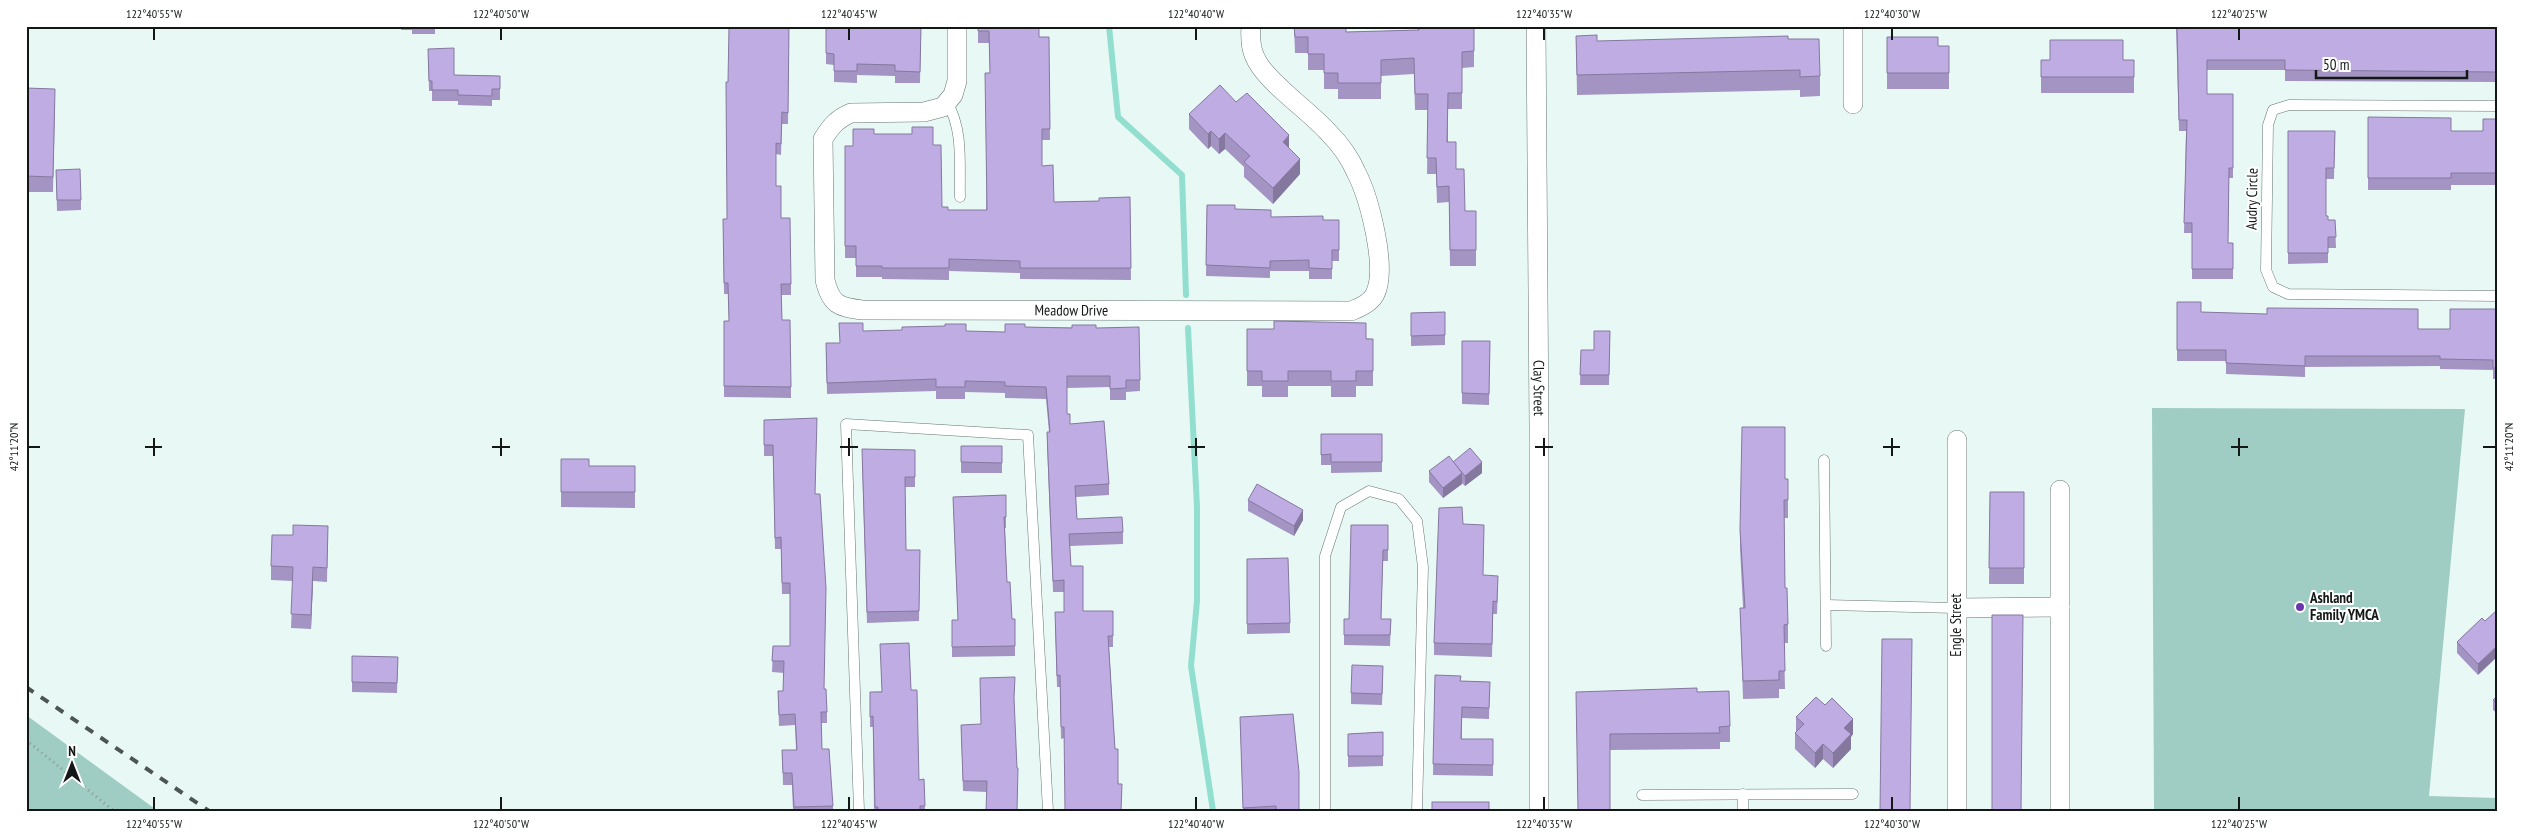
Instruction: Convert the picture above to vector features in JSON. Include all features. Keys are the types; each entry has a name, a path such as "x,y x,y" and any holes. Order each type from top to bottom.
{"street":[{"path":"947,102 953,95 957,81 956,26"},
{"name":"Meadow Drive","path":"947,102 943,107 924,112 852,112 841,117 830,127 824,140 825,280 828,292 834,302 842,307 862,310 1351,312 1364,305 1375,295 1379,281 1379,252 1369,209 1357,172 1328,132 1261,68 1252,54 1251,26"},
{"name":"Clay Street","path":"1536,26 1539,811"},
{"path":"1854,26 1854,104"},
{"name":"Engle Street","path":"1957,440 1957,811"},
{"path":"2060,490 2060,811"},
{"path":"1956,608 2060,607"}],"lane":[{"path":"947,102 955,116 959,136 960,197"},
{"name":"Audry Circle","path":"2497,106 2289,105 2273,110 2268,125 2266,270 2273,287 2288,294 2497,296"},
{"path":"859,811 846,424 1028,435 1048,811"},
{"path":"1824,460 1826,646"},
{"path":"1325,811 1325,556 1341,507 1369,491 1399,499 1417,521 1423,567 1417,811"},
{"path":"1826,605 1956,608"},
{"path":"1743,794 1743,811"},
{"path":"1642,795 1853,794"}],"path":[{"path":"26,740 114,811"}],"green space":[{"name":"Ashland Family YMCA","path":"2152,408 2465,409 2429,796 2497,798 2497,811 2154,811"},
{"path":"26,715 158,811 26,811"}],"building":[{"path":"729,26 789,26 788,113 782,112 781,144 776,143 776,186 781,186 781,218 790,218 791,284 781,284 782,320 790,320 791,387 724,386 724,321 729,321 728,283 724,283 723,219 727,219 726,82 728,82"},
{"path":"826,26 921,26 920,72 895,71 895,65 857,64 857,71 834,71 834,54 826,53"},
{"path":"978,26 1039,26 1039,37 1049,37 1050,129 1042,129 1042,166 1053,165 1054,202 1099,201 1099,198 1130,197 1131,268 1020,268 1020,261 949,259 949,268 856,266 856,246 845,246 845,146 853,146 853,129 874,129 874,134 912,134 912,127 933,127 933,145 941,145 942,207 948,207 948,210 987,210 985,73 990,73 989,31 978,31"},
{"path":"1294,26 1346,26 1346,32 1419,30 1419,26 1474,26 1474,51 1462,52 1462,93 1448,93 1447,142 1456,142 1456,169 1464,169 1465,211 1476,211 1476,250 1450,250 1449,186 1437,187 1436,158 1427,158 1428,94 1415,94 1414,58 1381,60 1381,83 1338,83 1338,73 1324,73 1324,54 1308,54 1308,37 1295,37"},
{"path":"2177,26 2371,26 2371,28 2413,28 2413,26 2497,26 2497,72 2285,70 2285,60 2207,60 2207,94 2233,94 2233,168 2229,168 2228,243 2233,243 2233,269 2192,269 2192,223 2184,223 2187,120 2179,120"},
{"path":"1597,35 1597,41 1788,36 1788,39 1819,39 1820,76 1800,77 1800,70 1577,75 1576,36"},
{"path":"1887,37 1938,37 1938,46 1949,46 1949,73 1887,73"},
{"path":"2050,40 2123,40 2123,60 2134,60 2134,77 2041,77 2041,60 2050,60"},
{"path":"454,48 454,75 500,76 500,89 492,89 492,96 458,95 458,90 432,90 432,81 429,81 428,49"},
{"path":"1220,85 1236,102 1247,93 1289,135 1283,142 1300,159 1273,188 1244,162 1250,156 1225,133 1219,139 1211,131 1208,134 1189,114"},
{"path":"26,88 55,89 53,177 26,176"},
{"path":"2368,117 2451,118 2451,131 2483,131 2483,119 2497,119 2497,173 2451,173 2451,178 2368,178"},
{"path":"2288,131 2335,131 2334,168 2326,168 2326,216 2328,216 2328,220 2335,220 2336,237 2328,237 2328,253 2288,253"},
{"path":"80,169 81,200 57,200 56,170"},
{"path":"1207,205 1235,205 1235,209 1271,210 1271,217 1323,216 1323,220 1339,220 1339,250 1332,250 1332,269 1309,268 1309,260 1270,261 1270,268 1206,265"},
{"path":"2177,302 2201,302 2201,312 2267,314 2267,308 2418,309 2418,329 2450,329 2450,309 2497,309 2497,368 2493,368 2493,360 2440,359 2440,356 2305,356 2305,366 2226,363 2226,350 2177,350"},
{"path":"1445,312 1445,335 1411,336 1411,313"},
{"path":"1274,321 1366,323 1366,339 1373,339 1373,371 1356,371 1356,381 1331,381 1331,371 1288,371 1288,381 1262,381 1262,371 1247,371 1247,329 1274,329"},
{"path":"839,323 863,323 863,331 902,330 902,327 945,326 945,324 966,324 966,331 1005,332 1005,324 1025,324 1025,327 1072,328 1072,325 1096,325 1096,328 1139,327 1140,380 1126,380 1126,388 1110,389 1110,376 1067,376 1067,414 1070,414 1070,424 1104,421 1109,484 1075,486 1077,519 1122,517 1123,532 1069,534 1071,566 1083,566 1083,611 1113,611 1113,636 1108,636 1115,749 1118,749 1118,784 1122,784 1121,811 1065,811 1064,727 1061,727 1060,675 1057,676 1055,612 1064,612 1064,580 1053,581 1047,432 1050,432 1046,387 1005,386 1005,382 965,381 965,387 936,387 936,379 827,383 826,343 840,343"},
{"path":"1594,331 1610,331 1609,375 1580,375 1581,350 1594,350"},
{"path":"1462,341 1490,341 1489,394 1462,393"},
{"path":"817,418 815,494 820,494 826,588 824,689 826,689 827,712 821,712 822,749 829,749 833,806 794,807 792,773 783,773 782,750 797,750 795,714 779,715 778,691 783,691 784,661 772,661 773,646 790,646 790,583 782,583 781,537 775,538 773,445 764,445 764,420"},
{"path":"1742,427 1785,427 1785,479 1788,479 1788,500 1784,500 1785,588 1787,588 1788,624 1784,625 1785,671 1779,671 1779,680 1743,681 1740,608 1745,608 1740,530"},
{"path":"1321,434 1382,434 1382,462 1331,462 1331,454 1321,455"},
{"path":"961,446 1002,446 1002,463 961,462"},
{"path":"1470,448 1482,462 1465,476 1453,462"},
{"path":"862,449 915,450 915,477 905,477 906,550 920,550 919,611 867,612"},
{"path":"1449,456 1462,473 1443,488 1429,471"},
{"path":"561,459 589,459 589,466 635,466 635,492 561,492"},
{"path":"1257,484 1303,510 1294,526 1248,500"},
{"path":"1990,492 2024,492 2024,568 1989,568"},
{"path":"1006,495 1006,517 1004,517 1007,582 1010,582 1012,619 1015,619 1015,646 952,647 952,620 958,620 953,497"},
{"path":"1462,507 1463,524 1484,525 1483,575 1498,576 1497,602 1493,601 1492,644 1434,643 1439,508"},
{"path":"293,525 328,526 327,568 313,567 311,615 291,614 293,567 271,566 272,535 293,535"},
{"path":"1351,525 1388,525 1388,550 1383,550 1381,619 1391,619 1390,635 1344,635 1344,619 1349,619"},
{"path":"1288,558 1290,623 1247,624 1247,559"},
{"path":"2497,610 2497,646 2478,664 2457,642 2482,618 2485,621"},
{"path":"1992,615 2023,615 2021,811 1992,811"},
{"path":"1882,639 1912,639 1910,811 1880,811"},
{"path":"909,643 911,690 917,690 919,780 924,779 925,806 920,806 920,811 878,811 878,807 875,807 873,716 870,717 870,692 882,692 880,644"},
{"path":"352,656 398,657 397,683 352,682"},
{"path":"1352,665 1383,666 1382,694 1351,693"},
{"path":"1435,675 1461,676 1460,681 1490,682 1489,708 1462,707 1461,739 1493,739 1493,765 1433,764"},
{"path":"1015,677 1014,698 1018,768 1017,811 986,811 987,781 963,781 961,725 981,724 980,678"},
{"path":"1697,688 1697,692 1729,691 1730,726 1719,727 1720,733 1610,734 1610,811 1578,811 1576,692"},
{"path":"1816,697 1825,705 1832,698 1853,719 1844,728 1851,734 1833,753 1823,744 1815,753 1795,733 1804,724 1796,717"},
{"path":"1293,714 1299,772 1299,810 1276,811 1276,806 1243,808 1240,717"},
{"path":"1383,732 1383,756 1348,756 1348,734"},
{"path":"1432,802 1489,802 1489,811 1432,811"}],"waterway":[{"path":"1109,26 1118,117 1182,175 1186,295"},
{"path":"1188,328 1197,507 1197,601 1191,666 1213,811"}],"railway":[{"path":"26,687 209,811"}],"place":[{"name":"Ashland Family YMCA","path":"2300,607"}]}
